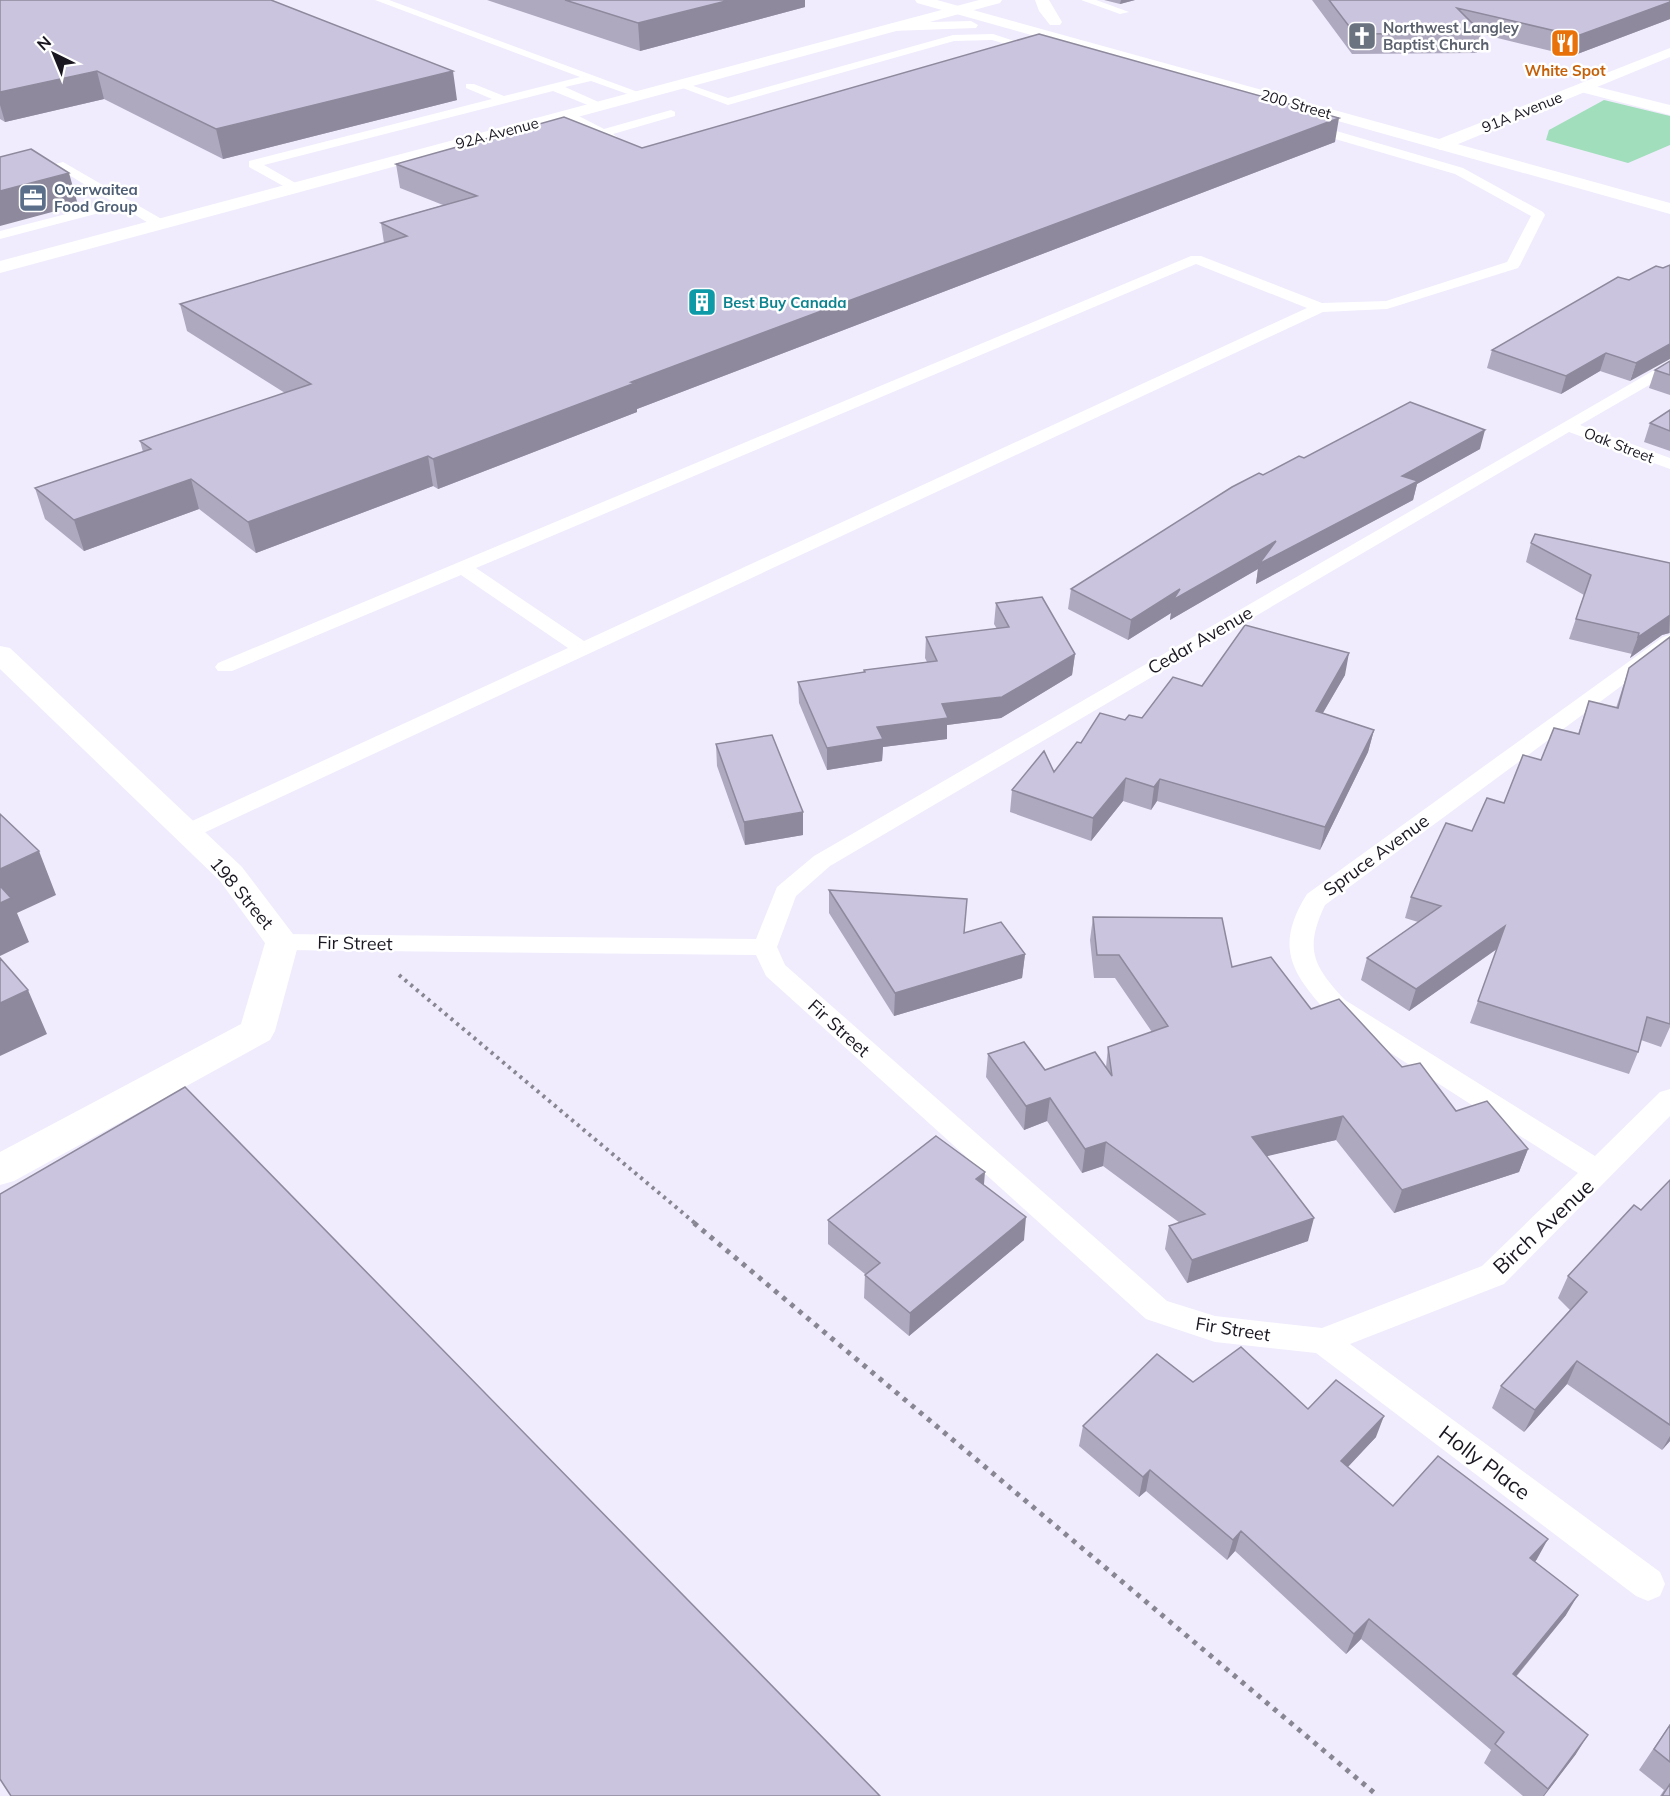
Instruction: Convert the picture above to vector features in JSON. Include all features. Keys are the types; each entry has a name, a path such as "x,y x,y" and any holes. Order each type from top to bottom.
{"street":[{"name":"200 Street","path":"922,0 1442,136 1670,209"},
{"path":"1042,0 1046,11 1055,22"},
{"name":"92A Avenue","path":"0,267 985,1"},
{"path":"985,1 1204,62"},
{"path":"892,27 902,16 903,9"},
{"path":"892,27 958,24 1030,30"},
{"name":"91A Avenue","path":"1442,136 1467,134 1670,52"},
{"path":"1582,88 1670,110"},
{"path":"1467,134 1490,140"},
{"name":"198 Street","path":"0,654 231,874 282,942 257,1031 0,1170"}],"lane":[{"path":"380,0 640,95"},
{"path":"1086,0 1124,12"},
{"path":"678,84 728,102 953,38 993,37 1050,54"},
{"path":"294,188 253,164 592,77"},
{"path":"470,86 504,100"},
{"path":"554,87 599,106"},
{"path":"567,114 600,134 631,146"},
{"path":"600,134 671,114"},
{"path":"187,832 1320,308 1387,305 1513,265 1538,215 1459,171 1288,122"},
{"path":"0,181 63,166 160,224"},
{"path":"0,235 123,203"},
{"path":"225,667 1196,259 1320,308"},
{"name":"Cedar Avenue","path":"765,947 785,893 802,875 822,861 1670,366"},
{"name":"Oak Street","path":"1568,426 1670,464"},
{"path":"462,567 583,649"},
{"name":"Spruce Avenue","path":"1599,1172 1336,1005 1312,981 1300,955 1302,926 1315,900 1670,641"},
{"name":"Fir Street","path":"282,942 765,947 775,970 1156,1310 1215,1329 1323,1341"},
{"name":"Birch Avenue","path":"1323,1341 1493,1275 1599,1172 1664,1114"},
{"name":"Holly Place","path":"1323,1341 1648,1584"}],"path":[{"path":"362,943 1378,1796"}],"green space":[{"path":"1604,100 1670,116 1670,145 1628,163 1546,140 1549,130"}],"building":[{"path":"0,0 271,0 453,71 216,129 97,71 0,92"},
{"path":"565,0 730,0 638,23"},
{"path":"1329,0 1670,0 1670,2 1577,36 1457,8 1482,33 1355,34"},
{"name":"Best Buy Canada","path":"1039,34 1339,118 631,382 635,383 433,459 428,456 248,522 191,479 74,520 35,488 151,449 140,441 311,384 180,304 407,236 381,223 477,196 396,164 564,117 642,148"},
{"path":"31,149 69,173 0,191 0,157"},
{"path":"1670,265 1670,344 1636,363 1606,353 1566,376 1492,350 1618,277 1629,280 1656,266 1663,268"},
{"path":"1670,361 1670,375 1655,370"},
{"path":"1410,402 1485,430 1402,476 1418,481 1259,564 1276,541 1173,600 1180,589 1131,620 1071,589 1232,487 1259,473 1263,475 1299,456 1304,458"},
{"path":"1670,410 1670,431 1650,423"},
{"path":"1535,534 1670,563 1670,615 1638,637 1639,633 1576,619 1591,575 1531,543"},
{"path":"1042,597 1075,654 1002,697 942,704 948,718 877,727 883,739 827,748 798,682 865,672 864,670 937,661 926,637 1009,627 996,603"},
{"path":"1245,625 1349,653 1316,711 1374,730 1325,827 1160,779 1154,787 1126,778 1093,818 1012,790 1044,751 1054,772 1077,742 1081,743 1100,713 1125,720 1129,715 1142,718 1173,677 1202,686"},
{"path":"1670,637 1670,1024 1647,1017 1638,1052 1478,1001 1505,926 1416,989 1367,958 1441,906 1411,897 1446,823 1472,831 1487,798 1504,803 1523,755 1541,760 1554,728 1579,734 1589,701 1618,708 1629,668"},
{"path":"772,735 803,812 744,822 716,744"},
{"path":"0,814 39,851 0,869"},
{"path":"0,886 11,898 0,903"},
{"path":"829,890 967,899 964,933 1001,922 1025,954 895,993"},
{"path":"1093,917 1222,918 1232,967 1271,957 1311,1009 1339,999 1402,1067 1420,1063 1456,1111 1487,1101 1528,1149 1402,1190 1343,1116 1252,1137 1314,1218 1192,1260 1169,1226 1205,1214 1106,1142 1085,1149 1050,1098 1026,1106 988,1054 1024,1042 1045,1070 1095,1052 1112,1076 1108,1047 1168,1026 1119,955 1097,955"},
{"path":"0,958 28,990 0,1003"},
{"path":"185,1087 880,1796 11,1796 0,1779 0,1194"},
{"path":"936,1136 985,1172 976,1179 1026,1217 910,1313 865,1275 880,1263 828,1220"},
{"path":"1670,1180 1670,1425 1577,1361 1535,1410 1501,1386 1587,1292 1568,1276 1634,1205 1641,1210"},
{"path":"1241,1347 1308,1409 1336,1380 1384,1416 1341,1461 1393,1506 1438,1456 1548,1539 1530,1558 1578,1595 1513,1674 1588,1735 1548,1789 1495,1744 1504,1732 1369,1619 1354,1634 1241,1531 1233,1540 1150,1470 1143,1477 1083,1426 1157,1354 1193,1382"},
{"path":"1670,1725 1670,1762 1654,1749"},
{"path":"1670,1784 1670,1796 1662,1796"}],"place":[{"name":"Northwest Langley Baptist Church","path":"1362,36"},
{"name":"White Spot","path":"1565,43"},
{"name":"Overwaitea Food Group","path":"33,198"},
{"name":"Best Buy Canada","path":"702,302"}]}
